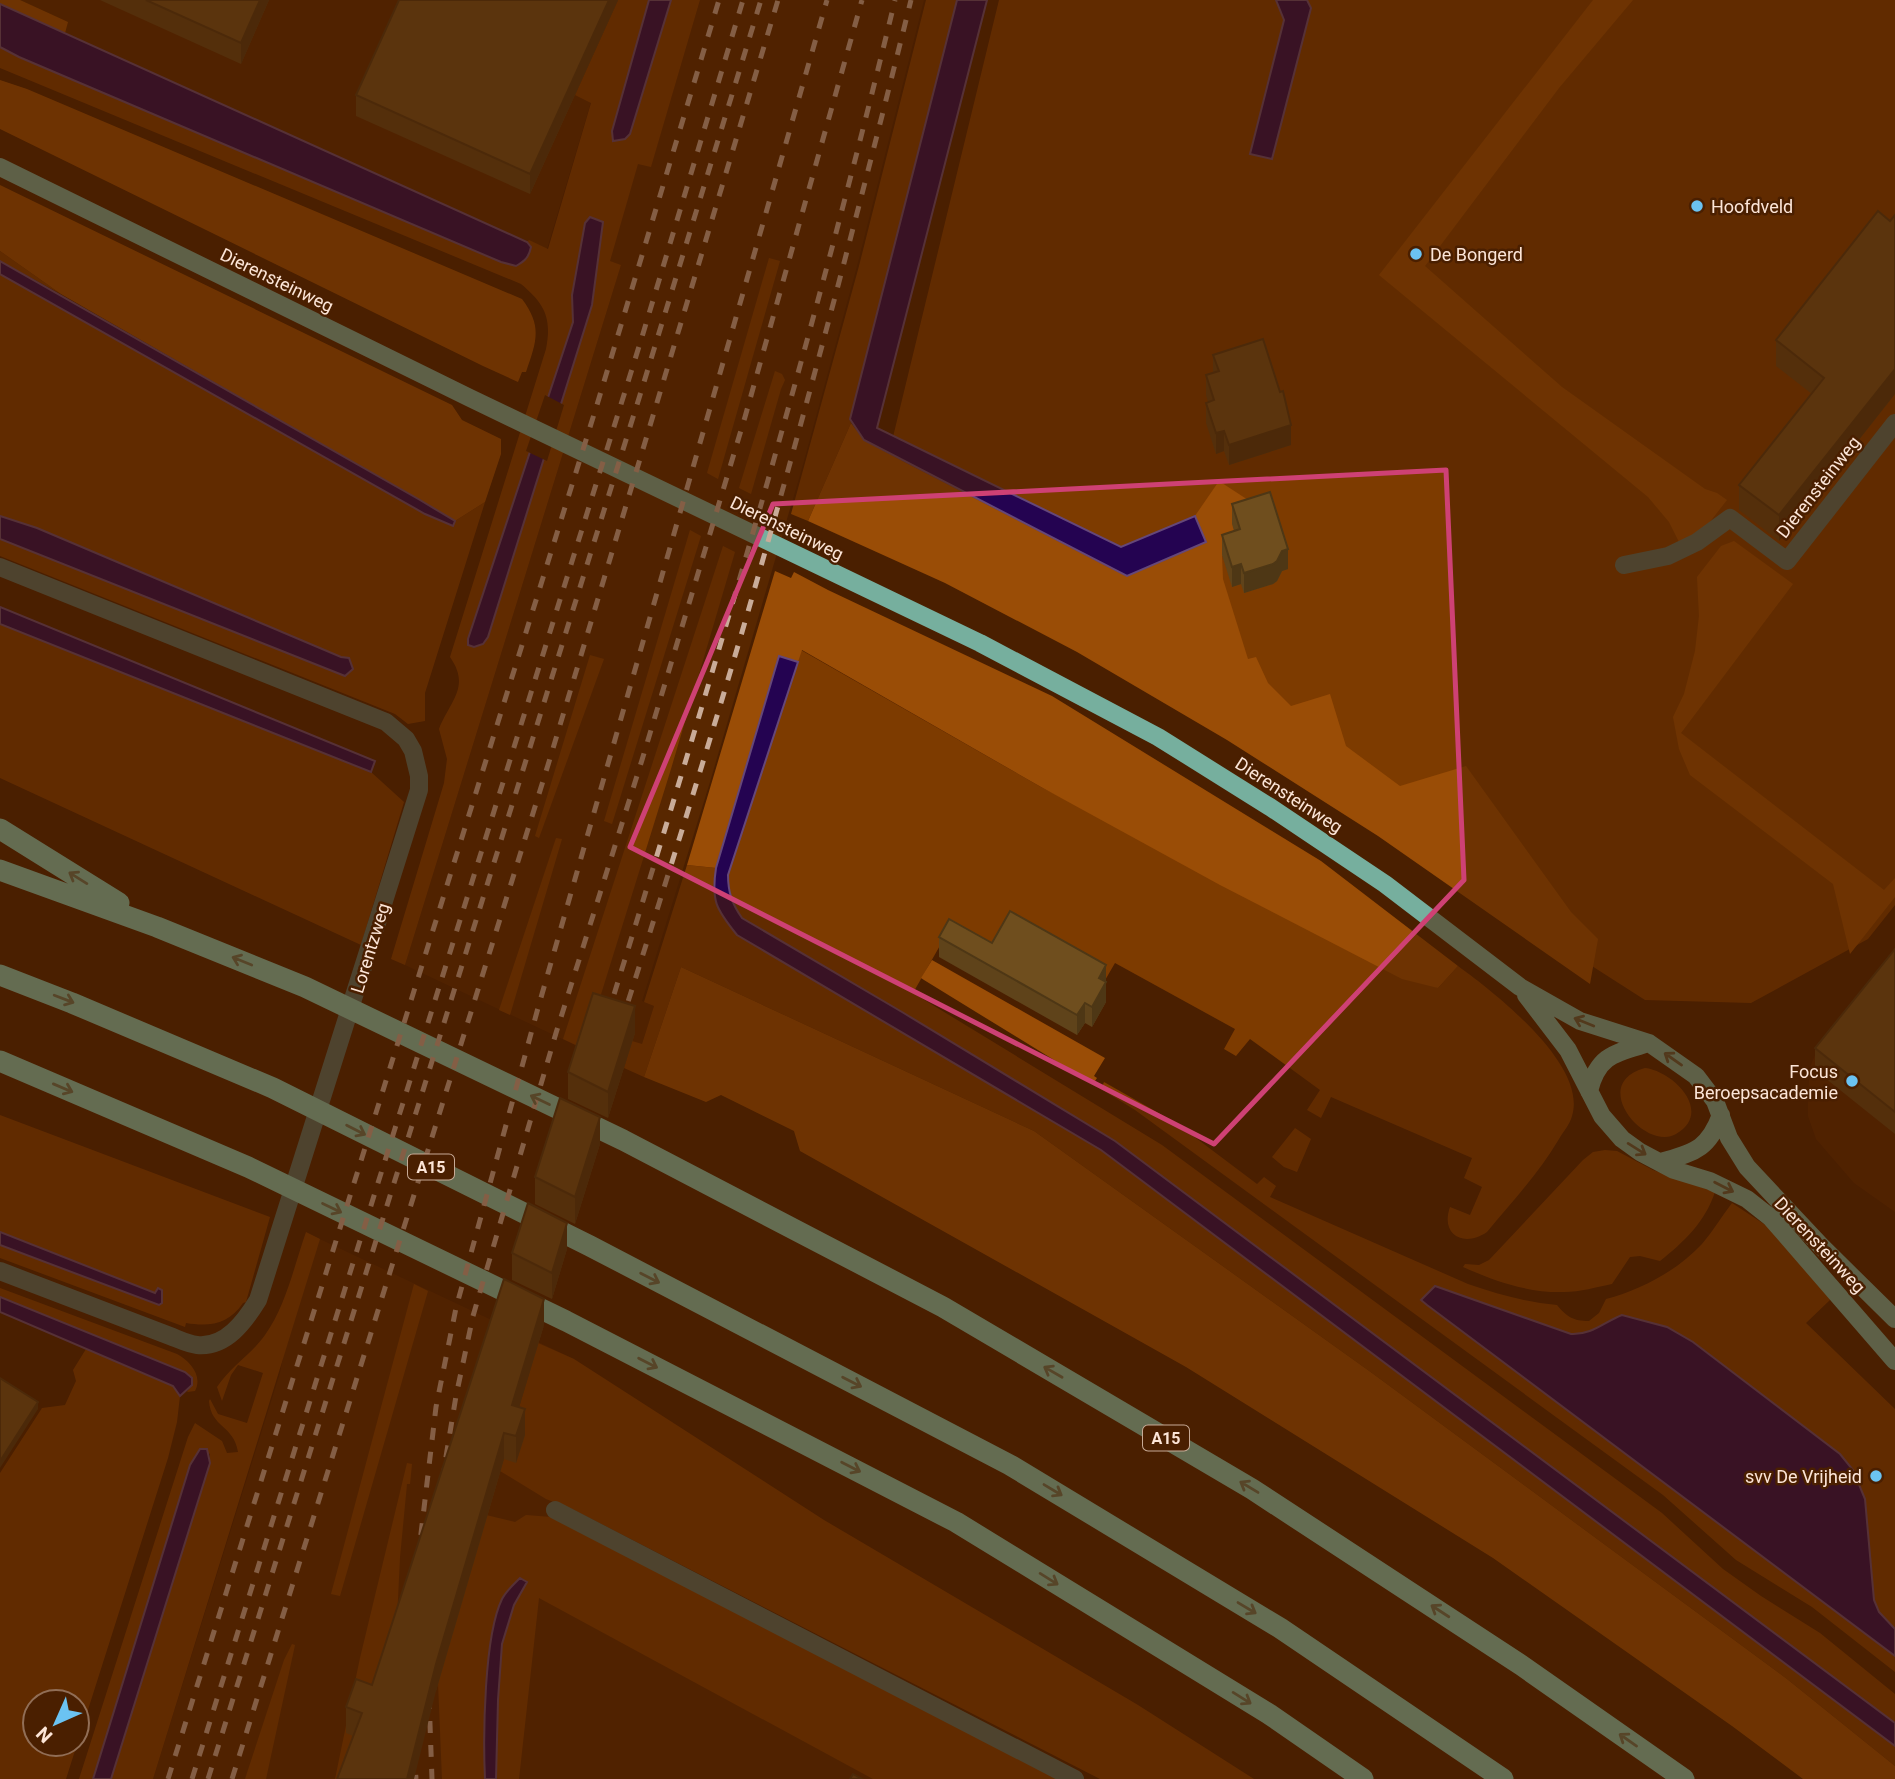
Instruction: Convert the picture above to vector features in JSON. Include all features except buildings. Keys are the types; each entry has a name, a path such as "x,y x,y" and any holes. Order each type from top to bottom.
{"highway":[{"name":"A15","path":"0,829 157,927"},
{"name":"A15","path":"0,870 157,927 305,987 623,1140 943,1307 1252,1489 1521,1664 1684,1779"},
{"name":"A15","path":"0,975 273,1088 590,1246 1010,1465 1280,1628 1503,1779"},
{"path":"0,1061 248,1167 566,1321 956,1522 1269,1714 1363,1779"}],"main road":[{"name":"Dierensteinweg","path":"0,167 470,398 980,643 1158,737 1270,807 1385,884 1520,987 1580,1021 1649,1043"},
{"name":"Dierensteinweg","path":"1520,987 1557,1033 1576,1063 1589,1091"},
{"path":"1649,1043 1696,1076 1715,1101 1721,1115 1714,1133 1699,1150 1661,1162 1622,1139 1602,1116 1589,1091 1593,1074 1605,1060 1618,1052 1649,1043"},
{"name":"Dierensteinweg","path":"1721,1115 1735,1150 1747,1167 1895,1319"},
{"name":"Dierensteinweg","path":"1661,1162 1674,1170 1710,1181 1746,1199 1771,1219 1895,1361"}],"street":[{"name":"Dierensteinweg","path":"1624,565 1668,556 1697,542 1730,518 1787,561 1895,423"},
{"name":"Lorentzweg","path":"0,567 386,722 406,739 413,751 419,776 415,805 373,940 258,1300 247,1318 233,1333 215,1343 198,1345 0,1270"},
{"path":"555,1510 1075,1779"}],"highlighted area":[{"path":"1446,470 1464,880 1214,1144 630,847 773,504"}],"shaded area":[{"path":"0,0 618,0 576,94 591,102 547,249 520,250 0,42"},
{"path":"0,0 20,0 68,22 65,33 0,4"},
{"path":"618,0 700,0 651,167 638,164 610,261 621,265 405,965 391,959 444,783 447,759 439,729 459,686 459,677 450,657 546,349 548,329 545,312 536,298 521,284 0,68 0,47 501,262 516,266 531,247 527,242 529,240 548,249 591,103 575,95"},
{"path":"649,0 671,0 630,134 625,139 613,141 612,131"},
{"path":"700,0 924,0 857,266 802,468 710,782 642,1001 654,1006 642,1044 624,1068 405,965 621,265 609,261 638,163 651,166"},
{"path":"926,0 957,0 851,423 808,521 791,514 859,266"},
{"path":"957,0 987,0 877,428 1121,547 1195,516 1206,542 1127,576 864,440 850,419"},
{"name":"De Bongerd","path":"999,0 1895,0 1895,905 1868,939 1751,1003 1645,1000 876,507"},
{"path":"1276,0 1307,0 1311,8 1272,159 1250,154 1284,20"},
{"path":"1593,0 1633,0 1559,88 1425,266 1562,387 1705,489 1727,500 1691,546 1682,548 1669,522 1648,497 1379,275"},
{"path":"0,4 527,242 531,247 529,253 516,266 501,262 19,57 0,47"},
{"path":"0,80 27,89 522,299 533,318 536,335 526,372 522,372 518,382 483,366 0,129"},
{"path":"0,185 452,405 462,420 501,439 501,454 485,502 455,521 61,294 0,251"},
{"path":"590,217 603,222 592,305 488,637 483,644 474,647 468,645 468,639 573,322 572,295 585,223"},
{"path":"0,251 61,294 0,261"},
{"path":"769,258 780,261 718,479 707,473"},
{"path":"0,261 420,500 455,521 453,526 425,514 0,274"},
{"path":"0,274 425,514 453,526 455,521 485,502 425,693 425,721 408,724 395,714 0,556 0,539 345,676 353,669 349,658 341,657 37,528 0,516"},
{"path":"775,371 782,374 785,380 751,494 739,488"},
{"path":"851,423 864,440 1126,576 1166,558 1219,481 1268,513 1240,549 1222,556 1223,579 1248,659 1256,657 1268,683 1291,706 1330,694 1346,746 1400,786 1466,766 1571,912 1598,939 1590,984 1378,836 1227,740 1077,652 945,583 808,521"},
{"path":"0,516 37,528 341,657 349,658 353,669 345,676 0,539"},
{"path":"690,530 701,536 612,824 604,821"},
{"path":"1734,541 1793,584 1681,733 1884,890 1895,878 1895,897 1850,954 1833,884 1690,775 1679,749 1673,717 1684,694 1695,651 1699,616 1697,577 1721,546"},
{"path":"723,546 735,552 584,1049 563,1039"},
{"path":"775,571 791,578 794,572 1052,696 1321,861 1458,966 1438,988 1402,979 1220,885 1041,787 802,650 798,662 779,657 716,868 687,865"},
{"path":"0,607 375,761 371,772 0,624"},
{"path":"0,624 371,772 404,802 361,945 0,778"},
{"path":"801,650 1041,787 1438,988 1458,966 1514,1011 1552,1053 1566,1075 1573,1096 1572,1116 1551,1152 1487,1232 1478,1237 1463,1239 1451,1231 1448,1217 1450,1207 1470,1215 1482,1187 1464,1178 1472,1158 1331,1097 1321,1118 1307,1110 1320,1090 1250,1039 1236,1056 1224,1049 1235,1029 1115,963 1104,982 990,960 946,935 913,993 1162,1145 1662,1513 1723,1569 1820,1633 1895,1694 1895,1723 1115,1141 742,918 731,898 728,875"},
{"path":"590,655 604,659 539,838 535,836"},
{"path":"779,656 798,662 728,875 731,898 742,918 1115,1141 1895,1723 1895,1746 1101,1150 737,935 717,904 714,889 716,868"},
{"path":"556,838 562,839 510,1015 499,1010"},
{"path":"687,865 716,868 713,890 737,935 1101,1150 1895,1746 1895,1766 1787,1679 1372,1373 1034,1131 681,967 644,1077 624,1068 632,1041 642,1044 654,1006 644,1002"},
{"name":"Focus Beroepsacademie","path":"1895,956 1895,1212 1854,1183 1816,1139 1808,1116 1808,1094 1810,1067 1819,1046"},
{"path":"932,960 1105,1058 1094,1076 1097,1078 1093,1084 921,978"},
{"path":"681,967 1034,1131 1372,1373 1787,1679 1895,1766 1895,1779 1803,1779 1493,1558 1186,1367 800,1151 794,1131 721,1095 706,1102 644,1077"},
{"path":"1645,1068 1667,1076 1677,1084 1690,1104 1691,1115 1687,1125 1676,1134 1664,1137 1650,1134 1628,1114 1621,1101 1621,1088 1628,1076"},
{"path":"1104,1082 1176,1123 1257,1184 1264,1177 1276,1186 1270,1197 1468,1284 1511,1297 1557,1305 1574,1319 1589,1321 1599,1313 1606,1299 1645,1284 1682,1262 1702,1244 1732,1203 1773,1230 1830,1300 1806,1323 1895,1409 1895,1629 1879,1612 1874,1600 1840,1454 1693,1342 1667,1327 1622,1315 1583,1335 1571,1334 1532,1321 1422,1300 1863,1629 1895,1656 1895,1672 1812,1607 1736,1560 1663,1495 1135,1110 1101,1089"},
{"path":"0,1115 270,1217 246,1302 225,1320 203,1325 186,1323 185,1327 0,1258 0,1245 159,1305 162,1303 162,1291 156,1293 0,1232"},
{"path":"1295,1128 1311,1139 1297,1172 1284,1167 1272,1157"},
{"path":"1617,1151 1653,1170 1715,1192 1700,1222 1669,1254 1660,1261 1640,1256 1630,1257 1612,1284 1570,1292 1524,1288 1463,1267 1465,1264 1479,1265 1489,1260 1583,1160 1593,1152"},
{"path":"0,1232 155,1293 158,1288 162,1290 162,1303 159,1305 0,1245"},
{"path":"306,1232 320,1239 153,1779 111,1779 210,1463 210,1454 200,1449 190,1465 93,1779 79,1779 86,1758 91,1758 91,1741 188,1437 195,1423 222,1441 227,1453 238,1452 232,1436 214,1417 209,1401 210,1399 218,1414 247,1423 263,1373 238,1365 231,1375 222,1401 217,1387 259,1342 272,1324 284,1299"},
{"path":"307,1233 574,1359 561,1504 930,1779 496,1779 498,1700 485,1779 153,1779 280,1373"},
{"path":"414,1284 428,1291 340,1596 331,1594"},
{"path":"1435,1286 1571,1334 1592,1330 1622,1315 1667,1327 1693,1342 1840,1454 1853,1470 1865,1499 1874,1600 1879,1612 1895,1629 1895,1656 1427,1305 1421,1300"},
{"path":"0,1288 177,1354 194,1370 197,1380 195,1391 187,1392 192,1385 185,1372 0,1297"},
{"path":"0,1297 185,1372 192,1378 192,1385 180,1396 173,1386 0,1312"},
{"path":"538,1343 574,1359 824,1520 1138,1705 1254,1779 1100,1779 574,1510 546,1499 500,1471"},
{"path":"86,1349 173,1386 180,1396 177,1422 91,1700 91,1688 21,1688 21,1758 73,1758 66,1779 0,1779 0,1473 42,1408 65,1405 76,1381 73,1370"},
{"path":"200,1449 207,1449 210,1463 111,1779 93,1779 190,1465"},
{"path":"407,1463 412,1464 410,1484 407,1484 400,1557 396,1640 347,1779 335,1779 360,1658"},
{"path":"486,1515 515,1522 526,1515 551,1517 1058,1779 873,1779 539,1598 519,1779 496,1779 502,1644 514,1605 526,1582 520,1578 502,1599 491,1637 485,1713 485,1779 442,1779 438,1682"},
{"path":"520,1578 527,1582 514,1605 502,1644 496,1779 485,1779 485,1713 491,1637 502,1599"},
{"path":"292,1644 295,1645 266,1779 245,1779 284,1660"}],"pier":[{"path":"545,395 564,405 547,461 526,451"}],"railway":[{"path":"168,1779 596,408 719,0"},
{"path":"192,1779 642,337 743,0"},
{"path":"208,1779 761,0"},
{"path":"232,1779 548,765 778,0"},
{"path":"418,1559 436,1407 456,1308 538,1008 827,0"},
{"path":"442,1481 473,1316 556,1033 642,760 745,417 862,0"},
{"path":"607,1017 685,764 795,384 895,0"},
{"path":"621,1024 769,538 832,308 911,0"},
{"path":"429,1697 432,1779"},
{"path":"414,1751 416,1779"}],"place":[{"name":"Hoofdveld","path":"1697,206"},
{"name":"De Bongerd","path":"1416,254"},
{"name":"Focus Beroepsacademie","path":"1852,1081"},
{"name":"svv De Vrijheid","path":"1876,1476"}]}
